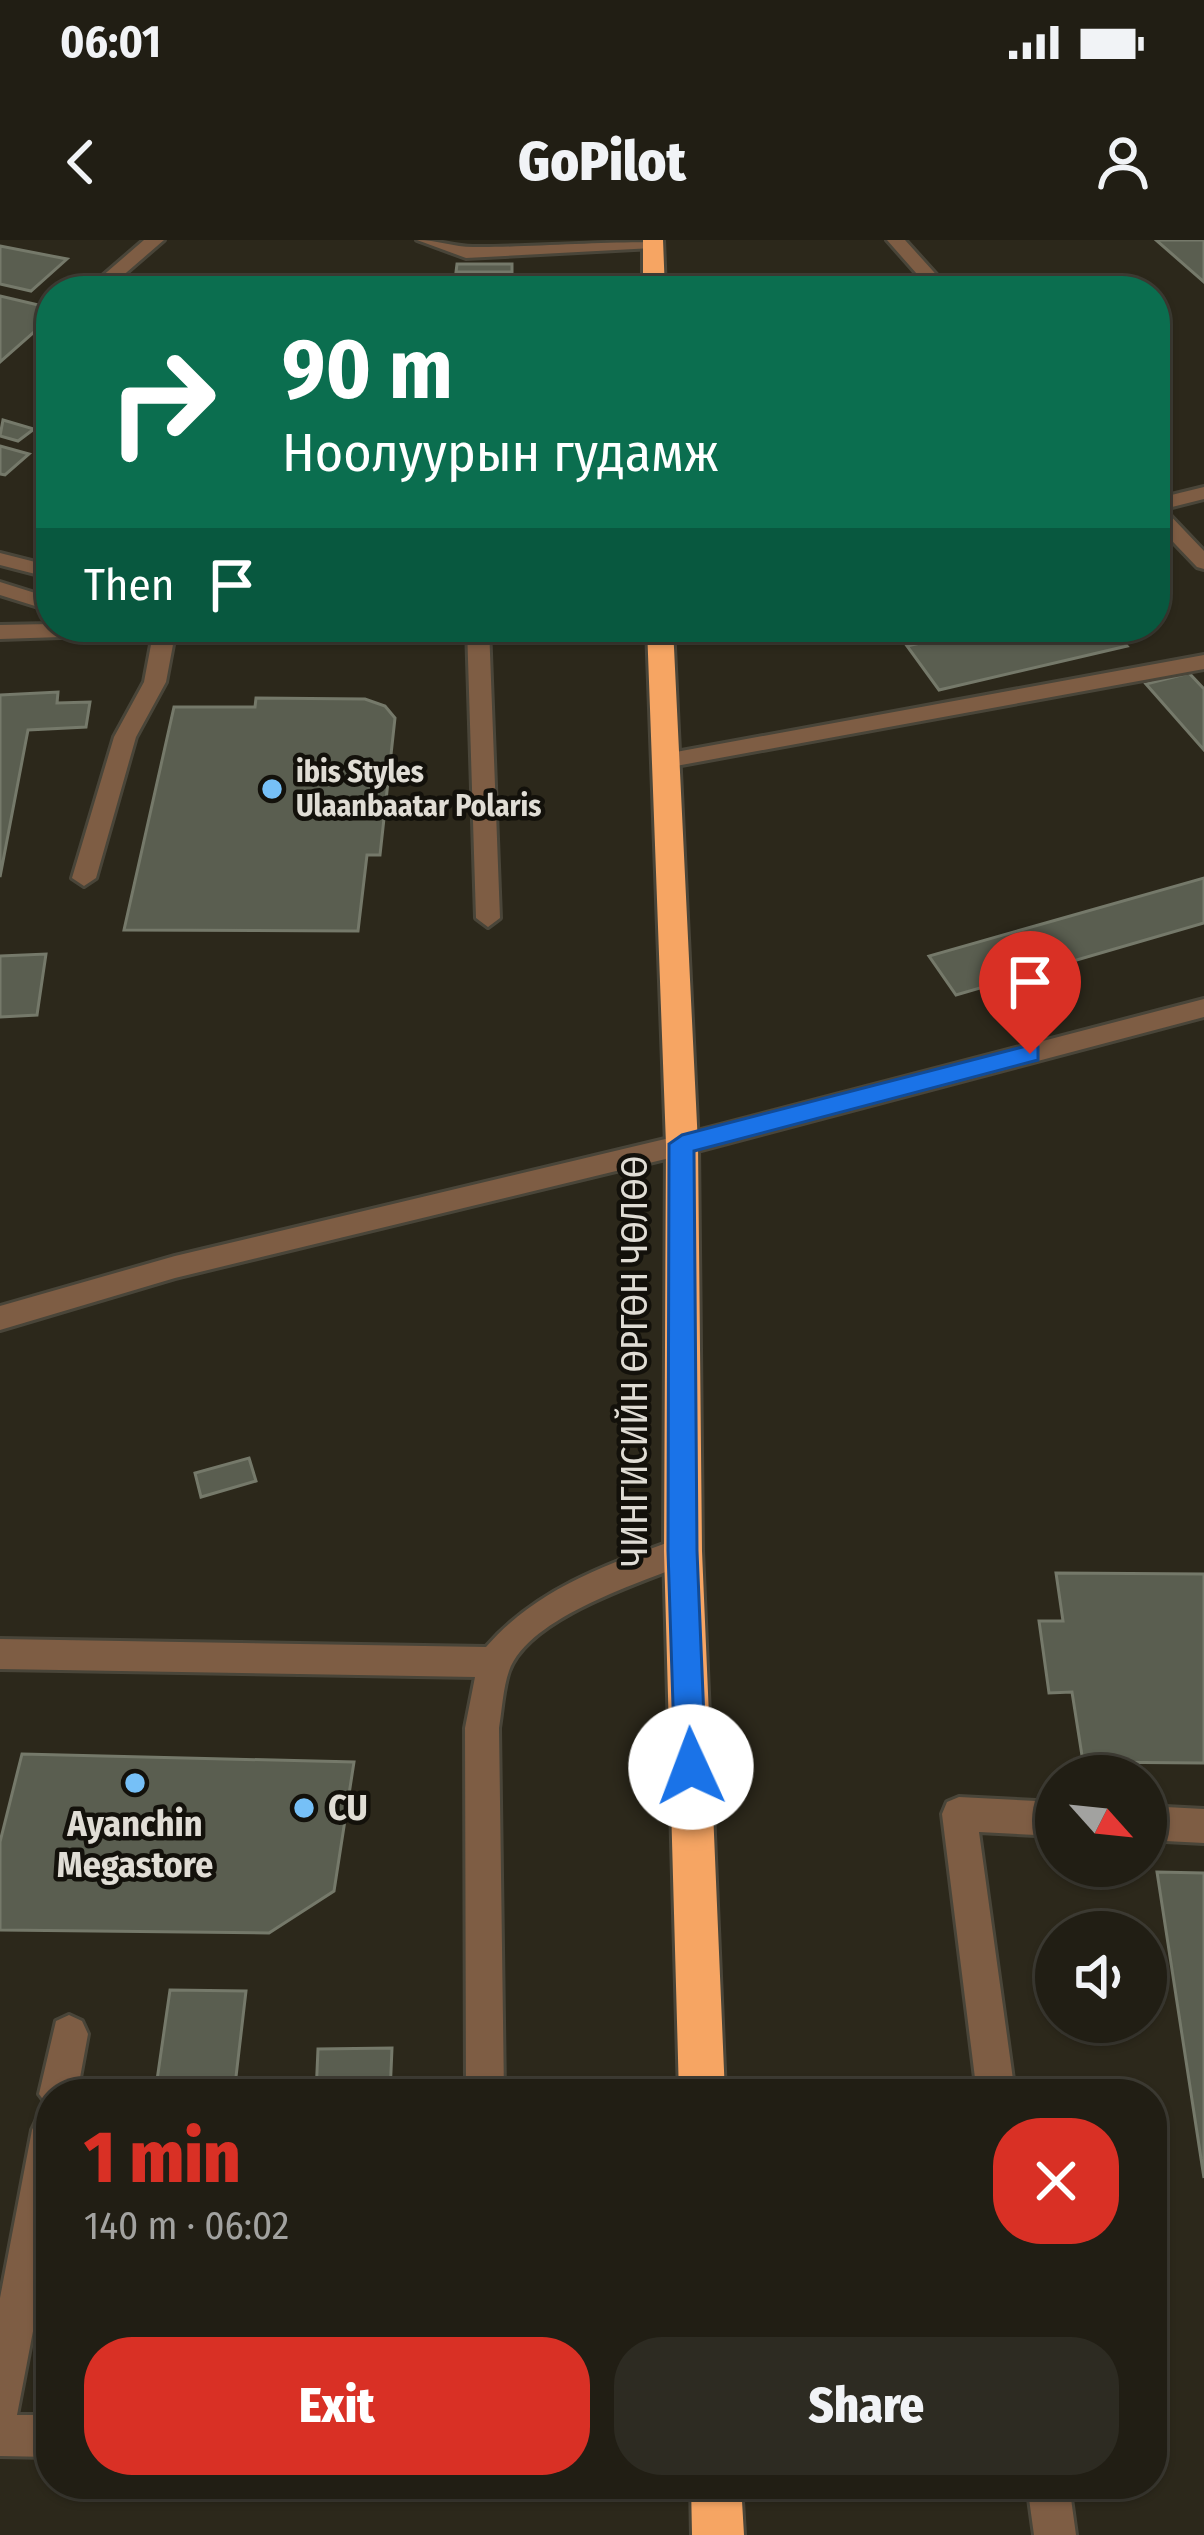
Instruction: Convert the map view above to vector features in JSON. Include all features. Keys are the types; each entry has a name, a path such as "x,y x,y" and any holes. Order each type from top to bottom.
{"highway":[{"path":"653,242 654,276"},
{"name":"ЧИНГИСИЙН ӨРГӨН ЧӨЛӨӨ","path":"661,642 682,1144 683,1551 701,2079"},
{"path":"717,2499 718,2535"}],"street":[{"path":"112,276 155,240"},
{"path":"426,240 466,253 520,245 653,242"},
{"path":"896,240 928,276"},
{"path":"1170,503 1204,493"},
{"path":"1170,525 1204,562"},
{"path":"0,559 36,568"},
{"path":"0,589 36,600"},
{"path":"0,632 36,631"},
{"path":"84,878 125,737 155,682 162,642"},
{"path":"479,642 488,918"},
{"path":"665,761 1204,662"},
{"path":"0,1318 175,1267 682,1144 1204,1008"},
{"path":"485,2079 482,1729 494,1661 519,1634 563,1600 683,1551"},
{"path":"0,1654 494,1661"},
{"path":"994,2079 959,1814 1035,1818"},
{"path":"1167,1824 1204,1826"},
{"path":"61,2079 69,2034"},
{"path":"0,2408 36,2212"},
{"path":"0,2435 36,2436"},
{"path":"1050,2499 1055,2535"}],"building":[{"path":"1156,240 1204,240 1204,282"},
{"path":"0,246 67,259 48,276 36,276 31,291 0,284"},
{"path":"457,264 512,264 512,272 456,272"},
{"path":"0,296 36,304 36,330 0,362"},
{"path":"3,420 34,429 18,441 0,436"},
{"path":"0,446 29,454 5,475 0,474"},
{"path":"925,642 1123,642 1127,646 939,690 907,646"},
{"path":"1189,673 1204,689 1204,750 1146,684"},
{"path":"58,692 57,703 90,702 86,727 28,730 0,877 0,695"},
{"name":"ibis Styles Ulaanbaatar Polaris","path":"256,698 365,699 385,706 395,718 380,855 367,855 358,931 124,930 174,707 255,707"},
{"path":"1204,878 1204,923 956,995 929,956"},
{"path":"46,954 37,1015 0,1017 0,956"},
{"path":"249,1458 256,1481 201,1497 195,1473"},
{"path":"1056,1573 1204,1574 1204,1763 1167,1763 1167,1755 1082,1755 1072,1692 1049,1693 1039,1621 1063,1621"},
{"path":"22,1754 354,1762 334,1891 269,1933 0,1930 0,1842"},
{"path":"1167,1872 1204,1873 1204,2178 1167,1911 1163,1911 1159,1887 1167,1887"},
{"path":"170,1990 246,1991 236,2079 157,2079"},
{"path":"392,2048 391,2079 317,2079 318,2049"}],"place":[{"name":"ibis Styles Ulaanbaatar Polaris","path":"272,789"},
{"name":"Ayanchin Megastore","path":"135,1783"},
{"name":"CU","path":"304,1808"}],"route":[{"path":"691,1767 683,1551 682,1144 1030,1054"}]}
